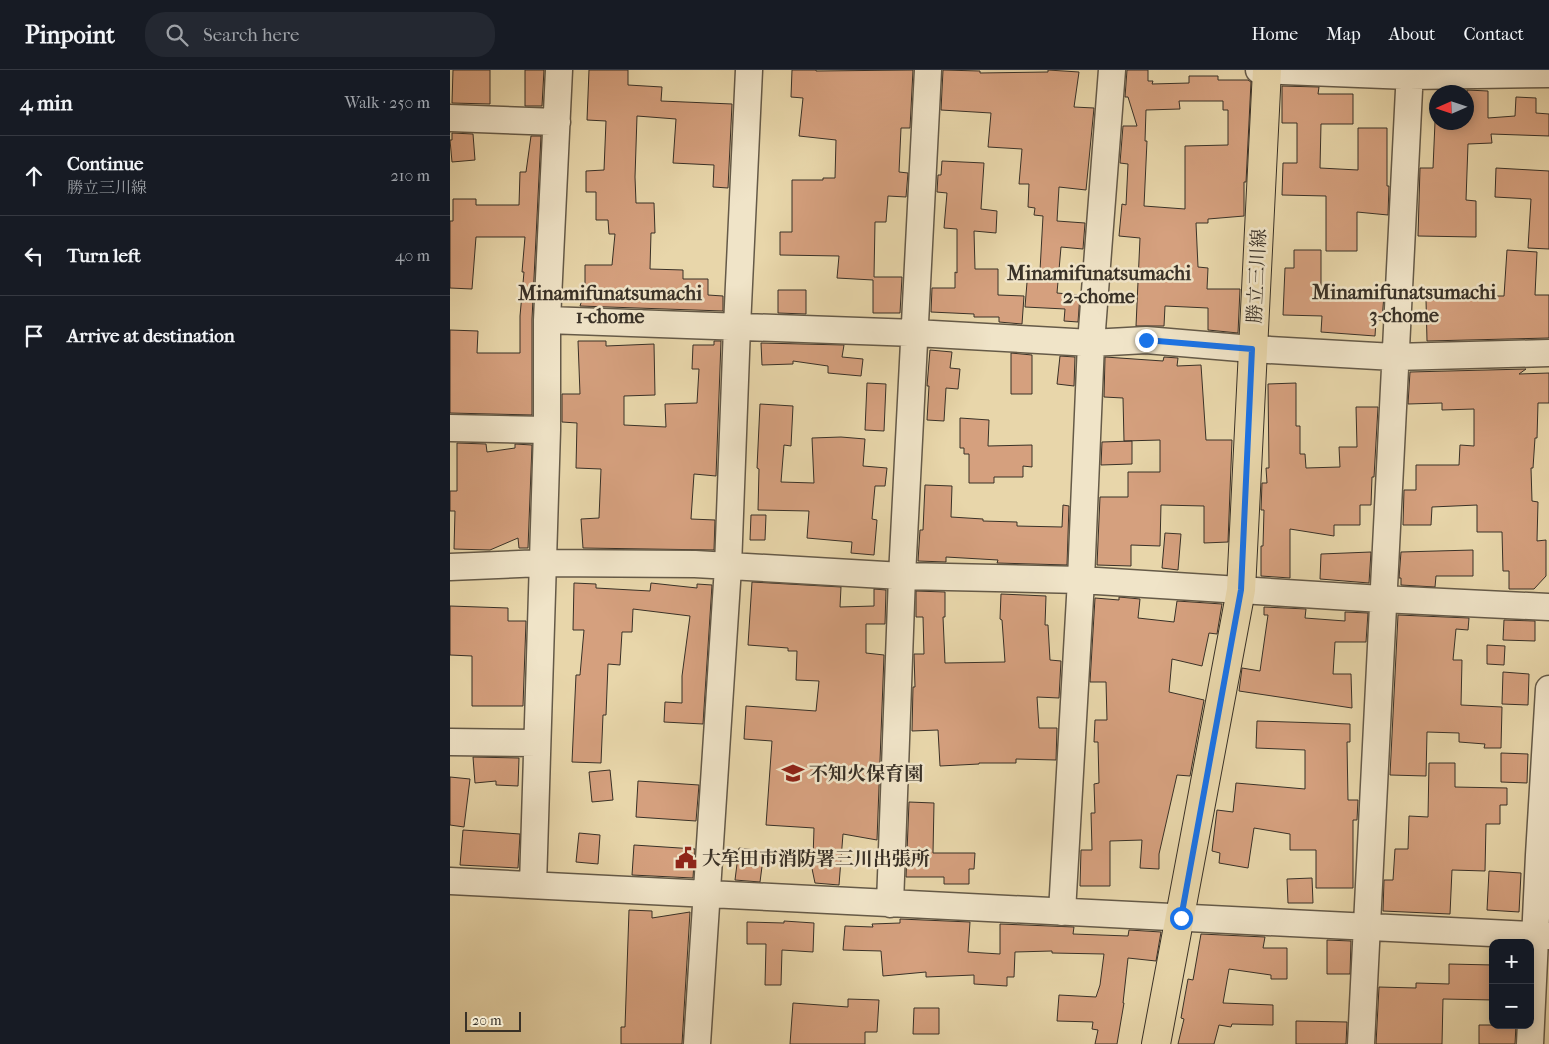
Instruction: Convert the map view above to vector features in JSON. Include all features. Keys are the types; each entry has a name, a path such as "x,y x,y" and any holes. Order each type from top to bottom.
{"main road":[{"name":"勝立三川線","path":"1156,1044 1241,590 1264,70"}],"street":[{"path":"533,885 547,430 548,320 559,70"},
{"path":"697,1044 728,567 749,70"},
{"path":"890,904 902,576 928,70"},
{"path":"1062,912 1081,580 1091,343 1112,70"},
{"path":"1264,70 1549,74"},
{"path":"1361,1044 1394,357 1410,73"},
{"path":"450,118 557,122"},
{"path":"548,320 915,334 1091,343 1146,340 1252,349 1394,357 1549,354"},
{"path":"450,428 547,430"},
{"path":"450,566 542,563 694,564 902,576 1081,580 1382,599 1549,607"},
{"path":"1530,1044 1542,936 1549,689"},
{"path":"450,742 537,743"},
{"path":"450,881 1542,936"}],"building":[{"path":"453,70 490,70 490,104 452,103"},
{"path":"525,70 544,70 542,106 525,106"},
{"path":"589,70 628,70 628,85 662,87 661,101 732,104 728,188 713,187 714,165 673,163 676,119 637,116 636,203 654,203 655,233 651,233 650,269 683,270 683,279 708,279 708,295 723,296 723,311 580,306 585,291 585,265 612,265 615,234 609,234 608,220 596,220 596,192 586,192 586,171 604,170 606,121 587,120"},
{"path":"792,70 913,70 910,128 901,128 899,172 908,173 906,197 888,196 886,222 875,222 874,277 902,277 900,313 873,313 873,280 837,278 839,256 780,255 780,232 792,232 792,180 835,178 836,140 799,136 803,98 791,97"},
{"path":"943,70 980,71 980,73 1048,72 1048,70 1079,72 1074,107 1094,108 1086,190 1059,187 1057,221 1085,223 1083,249 1061,247 1057,293 1080,295 1078,322 1064,321 1065,309 1025,307 1028,270 1040,271 1043,216 1034,215 1035,208 1028,207 1029,184 1019,184 1022,149 988,147 991,113 941,110"},
{"path":"1127,70 1148,70 1148,81 1153,81 1152,84 1189,83 1189,76 1218,76 1218,80 1248,80 1251,82 1246,182 1244,182 1244,216 1208,219 1208,223 1196,223 1198,267 1208,268 1207,289 1240,289 1238,333 1208,330 1208,308 1165,306 1164,326 1136,326 1140,238 1119,236 1122,204 1126,205 1128,164 1120,163 1123,126 1137,126 1128,97 1125,97","holes":["1179,101 1223,101 1223,110 1228,110 1228,145 1185,146 1185,209 1144,206 1147,141 1145,141 1146,110 1180,109"]},
{"path":"1282,86 1319,87 1318,94 1353,94 1353,124 1321,124 1320,168 1358,170 1358,128 1387,128 1388,215 1357,212 1357,251 1326,251 1326,196 1282,195 1283,163 1297,163 1297,123 1282,123"},
{"path":"1474,90 1488,91 1488,118 1515,116 1516,97 1536,98 1536,113 1549,114 1549,136 1491,134 1492,143 1468,144 1466,200 1476,201 1476,237 1418,236 1420,168 1433,168 1435,130 1474,130"},
{"path":"452,133 473,134 475,160 452,162 450,140 452,140"},
{"path":"531,136 541,136 532,319 532,415 450,413 450,330 478,331 477,353 520,353 520,316 525,237 476,237 472,289 450,288 450,221 453,221 453,199 476,199 476,205 519,205 520,172 526,172"},
{"path":"942,161 984,163 981,209 997,211 996,233 974,231 975,269 998,269 998,295 1024,296 1022,324 999,322 999,317 974,317 974,314 931,312 932,288 955,288 955,272 957,273 957,229 944,228 947,193 937,192 938,175 941,175"},
{"path":"1496,168 1549,171 1549,249 1528,248 1531,199 1495,197"},
{"path":"1294,250 1321,250 1321,291 1384,295 1382,320 1376,320 1375,336 1321,332 1322,316 1283,315 1285,268 1294,268"},
{"path":"1507,250 1537,252 1535,295 1549,295 1549,338 1427,341 1426,300 1496,299 1496,296 1504,296"},
{"path":"778,290 806,290 806,314 778,313"},
{"path":"578,341 606,341 606,346 654,344 655,395 624,396 624,425 666,427 665,404 697,403 699,369 692,369 693,345 714,345 714,341 721,341 716,476 694,474 691,519 715,520 714,550 583,548 581,519 599,518 601,469 576,468 577,423 562,422 562,394 580,394"},
{"path":"761,343 844,345 842,357 863,359 861,376 828,373 828,366 793,361 793,364 762,365"},
{"path":"930,350 952,352 950,368 960,369 958,389 946,388 944,421 927,420"},
{"path":"1011,353 1032,355 1032,394 1011,394"},
{"path":"1060,356 1075,357 1074,386 1057,384"},
{"path":"1105,357 1163,361 1164,357 1178,358 1177,366 1201,365 1206,440 1232,440 1228,542 1204,543 1204,506 1161,505 1160,546 1131,545 1131,566 1097,565 1100,497 1128,497 1128,472 1160,472 1160,440 1124,441 1123,398 1104,397"},
{"path":"1526,369 1519,374 1549,373 1549,403 1538,403 1537,438 1535,438 1533,468 1531,468 1532,501 1538,502 1537,541 1546,540 1546,576 1534,589 1509,589 1509,571 1503,571 1502,532 1477,532 1477,505 1432,507 1431,525 1403,525 1404,490 1416,490 1416,465 1459,465 1460,445 1474,446 1474,409 1442,410 1442,403 1408,404 1410,372"},
{"path":"867,383 886,384 884,431 865,430"},
{"path":"1296,383 1296,426 1300,426 1300,454 1305,454 1306,468 1340,467 1339,447 1357,447 1356,407 1378,407 1371,505 1360,505 1360,525 1334,525 1334,536 1290,529 1290,578 1261,576 1264,510 1261,510 1262,483 1267,483 1266,468 1269,468 1268,384"},
{"path":"760,404 793,406 791,446 784,445 781,482 814,483 812,438 841,437 865,439 863,466 887,468 885,486 875,486 872,519 877,520 874,555 851,553 852,542 807,538 809,511 758,510 759,469 757,468"},
{"path":"960,418 989,420 988,446 1032,445 1032,467 1023,466 1023,477 994,477 994,483 969,483 969,454 964,454 964,448 960,448"},
{"path":"1132,441 1132,464 1101,465 1102,442"},
{"path":"457,443 486,444 487,452 515,448 515,444 532,445 528,548 519,548 518,538 490,550 454,549 455,511 450,511 450,491 457,491"},
{"path":"925,485 952,486 951,517 983,519 983,521 1017,522 1017,526 1062,527 1063,505 1069,506 1067,565 997,563 998,560 946,557 946,562 918,561 920,530 923,530"},
{"path":"751,515 766,515 765,540 750,540"},
{"path":"1165,533 1181,534 1178,570 1162,568"},
{"path":"1473,550 1473,576 1436,576 1435,587 1401,585 1401,578 1399,578 1401,552"},
{"path":"1371,552 1369,583 1320,579 1321,554"},
{"path":"752,582 841,587 840,607 874,606 874,589 886,590 885,624 866,624 866,653 884,655 877,840 843,834 839,885 815,883 810,859 813,859 814,828 766,825 772,741 744,739 746,706 816,711 819,681 796,680 797,651 788,651 788,648 748,645"},
{"path":"574,583 596,584 596,588 650,591 651,583 697,588 697,584 712,585 703,724 664,722 665,702 682,703 682,676 690,616 633,609 632,632 622,632 620,665 608,664 606,715 603,715 601,763 572,762 576,675 580,675 584,630 573,630"},
{"path":"916,591 945,592 945,617 943,617 945,663 1005,662 1002,620 1000,619 1001,594 1046,596 1045,625 1048,625 1050,660 1061,661 1059,698 1037,697 1039,728 1057,728 1056,760 1016,759 1016,763 940,766 938,730 912,731 913,687 915,687 914,654 924,654 923,617 916,617"},
{"path":"1119,597 1140,599 1138,618 1174,622 1177,601 1222,604 1217,634 1209,633 1202,666 1172,659 1169,692 1204,700 1190,776 1177,775 1159,854 1159,869 1140,868 1142,840 1110,841 1110,886 1080,886 1081,850 1092,850 1091,813 1095,813 1094,784 1099,783 1098,742 1094,742 1095,720 1107,720 1106,682 1090,682 1095,598 1119,600"},
{"path":"450,606 508,608 508,621 526,621 523,706 472,706 472,656 450,655"},
{"path":"1264,607 1306,609 1305,618 1345,621 1345,612 1368,613 1366,642 1335,642 1333,674 1351,674 1352,708 1239,691 1242,668 1260,671 1268,615 1264,615"},
{"path":"1398,615 1469,618 1468,630 1456,629 1453,660 1462,660 1461,705 1502,707 1501,748 1484,748 1485,744 1459,742 1459,733 1427,732 1426,776 1390,775"},
{"path":"1504,620 1535,621 1535,641 1503,640"},
{"path":"1487,645 1505,646 1504,665 1487,664"},
{"path":"1503,672 1529,674 1528,705 1502,704"},
{"path":"1257,721 1350,724 1350,742 1347,742 1348,800 1358,800 1357,820 1353,820 1353,888 1316,888 1316,850 1290,850 1290,834 1254,828 1248,868 1219,863 1220,853 1212,851 1217,810 1233,812 1236,783 1305,789 1305,750 1256,748"},
{"path":"1501,753 1528,754 1527,783 1501,782"},
{"path":"473,757 519,758 518,786 496,785 496,781 475,783"},
{"path":"1429,763 1455,763 1455,787 1507,788 1507,805 1500,805 1500,824 1486,824 1485,871 1452,870 1450,914 1383,911 1384,880 1393,880 1395,849 1408,849 1409,816 1428,817"},
{"path":"610,770 613,800 592,802 589,772"},
{"path":"450,777 470,779 464,827 450,825"},
{"path":"638,781 699,785 696,821 636,817"},
{"path":"909,802 934,803 933,853 975,853 974,869 969,869 969,884 944,884 944,877 906,877"},
{"path":"463,830 520,834 518,868 460,865"},
{"path":"579,833 600,835 598,864 576,862"},
{"path":"634,845 695,849 693,878 632,875"},
{"path":"739,848 764,851 760,882 735,880"},
{"path":"1489,871 1521,873 1519,912 1487,910"},
{"path":"1312,878 1313,903 1288,903 1287,879"},
{"path":"629,910 652,911 652,918 690,912 682,1044 621,1044 621,1027 625,1027"},
{"path":"900,919 970,922 968,952 1000,954 1000,924 1074,927 1073,934 1128,936 1129,930 1161,932 1156,961 1128,958 1124,1003 1117,1044 1095,1044 1098,1030 1092,1029 1093,1022 1057,1021 1059,995 1096,997 1100,985 1104,954 1052,953 1052,951 1015,952 1014,977 1007,977 1007,986 974,984 974,975 926,977 926,972 883,976 881,951 843,950 845,926 873,927 872,924 900,923"},
{"path":"784,921 814,923 813,952 782,950 781,985 765,985 766,944 747,944 747,922 784,923"},
{"path":"1201,934 1265,937 1263,948 1287,948 1287,979 1271,979 1271,975 1229,969 1223,1003 1273,1005 1273,1025 1232,1024 1231,1027 1219,1025 1214,1044 1178,1044 1184,1019 1181,1018 1188,979 1193,980"},
{"path":"1327,940 1351,941 1350,974 1327,974"},
{"path":"1449,964 1489,965 1489,1000 1443,999 1442,1044 1376,1044 1379,987 1416,988 1416,983 1449,984"},
{"path":"848,999 879,1000 877,1032 865,1032 865,1044 790,1044 793,1003 848,1007"},
{"path":"914,1008 939,1008 939,1034 913,1034"},
{"path":"1296,1021 1347,1022 1346,1044 1296,1044"},
{"path":"1479,1025 1489,1025 1489,1029 1516,1029 1515,1044 1479,1044"}],"place":[{"name":"不知火保育園","path":"793,773"},
{"name":"大牟田市消防署三川出張所","path":"686,858"}],"district":[{"name":"Minamifunatsumachi 2-chome","path":"1099,284"},
{"name":"Minamifunatsumachi 1-chome","path":"610,304"},
{"name":"Minamifunatsumachi 3-chome","path":"1404,304"}],"route":[{"path":"1146,340 1252,349 1241,590 1181,918"}]}
